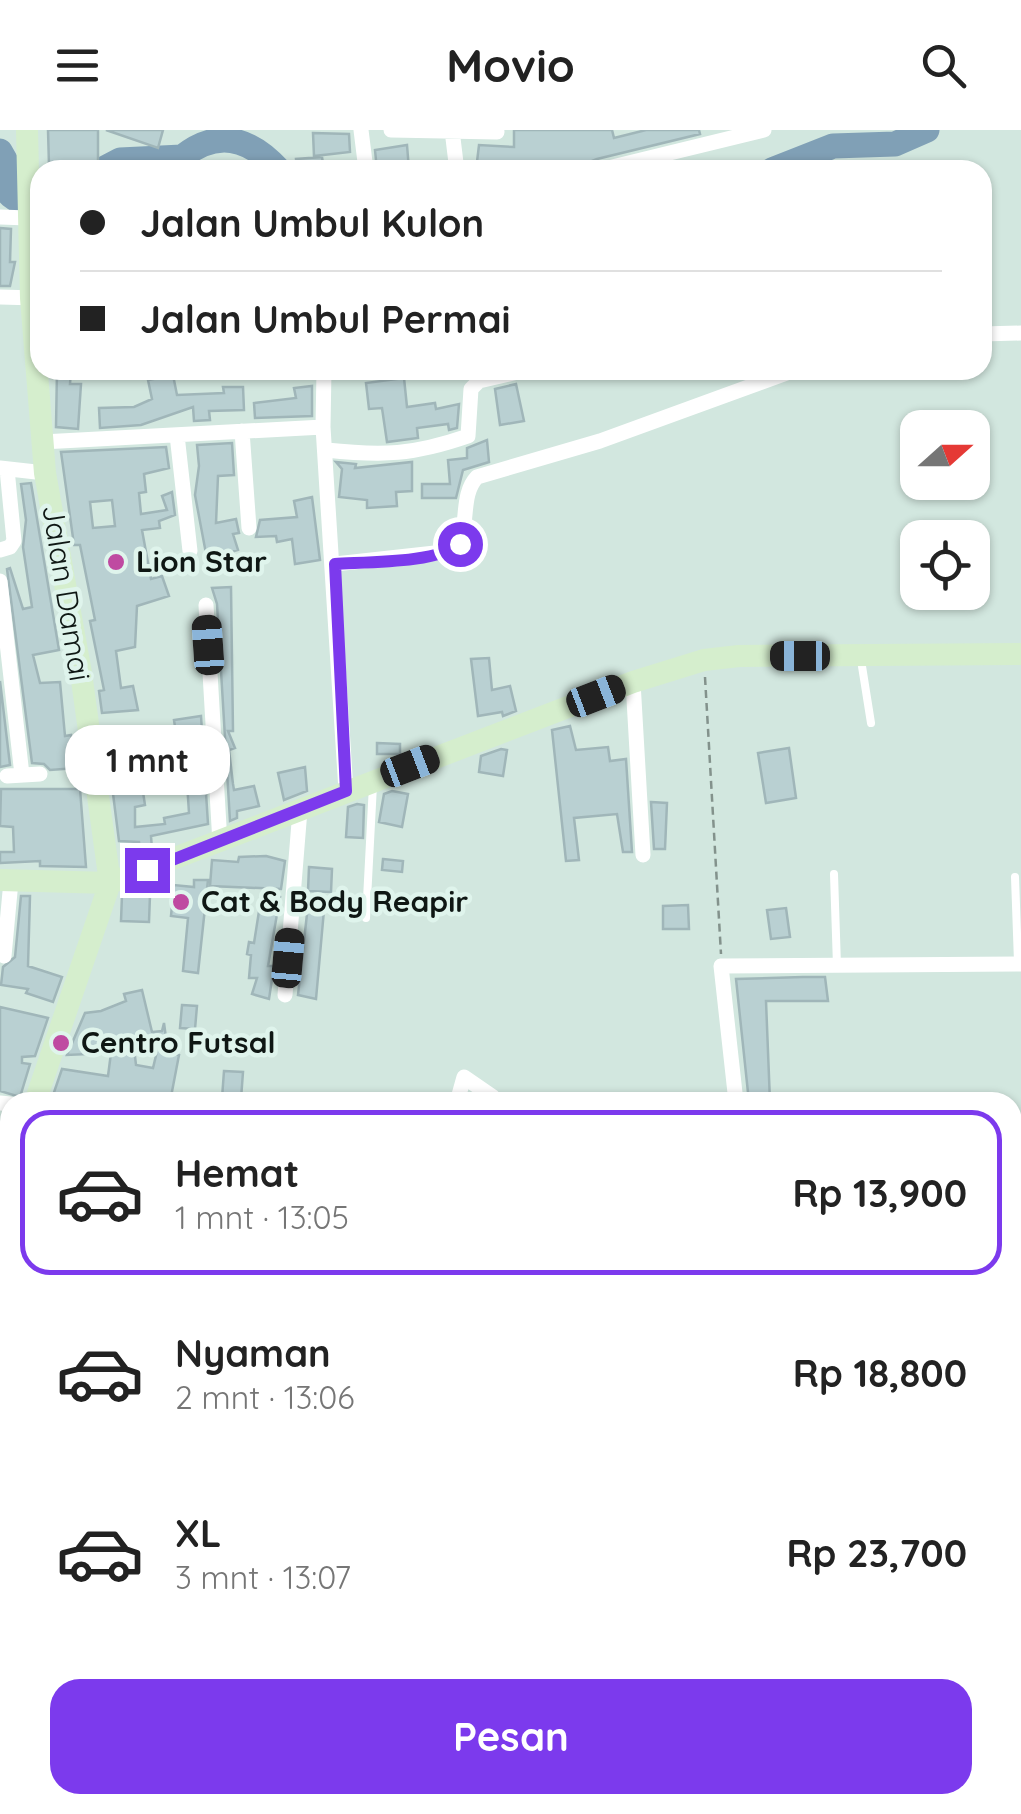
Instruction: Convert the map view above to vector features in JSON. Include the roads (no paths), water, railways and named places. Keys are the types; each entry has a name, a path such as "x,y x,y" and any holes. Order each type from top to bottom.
{"main road":[{"name":"Jalan Damai","path":"26,130 30,228"},
{"name":"Jalan Damai","path":"38,1092 110,883 80,673 45,474 39,380"},
{"path":"6,881 110,883 220,844 373,780 633,682 704,660 1021,654"}],"street":[{"path":"361,130 365,160"},
{"path":"391,130 497,132"},
{"path":"633,160 716,135 764,130"},
{"path":"452,132 459,160"},
{"path":"0,217 28,205"},
{"path":"0,297 30,298"},
{"path":"992,334 1021,333"},
{"path":"324,380 323,427 335,564 346,791"},
{"path":"326,450 386,456 424,452 468,436 472,389 484,380"},
{"path":"335,564 453,551 460,544 469,485 476,477 600,440 767,380"},
{"path":"42,442 323,427"},
{"path":"242,431 249,528"},
{"path":"177,435 190,552"},
{"path":"0,550 10,548 14,541 4,469 45,474"},
{"path":"0,581 15,776 40,774"},
{"path":"206,605 220,844"},
{"path":"633,682 643,855"},
{"path":"285,995 300,810"},
{"path":"4,956 6,881"},
{"path":"735,1092 721,966 1019,964"},
{"path":"460,1092 464,1077 486,1092"}],"lane":[{"path":"860,656 871,723"},
{"path":"366,918 373,780"},
{"path":"834,874 837,966"},
{"path":"1014,877 1019,964"}],"waterway":[{"path":"797,160 833,146 895,144 927,130"},
{"path":"120,160 182,157 219,140 244,144 268,160"},
{"path":"0,151 8,165 10,195 17,200 30,199"}],"place":[{"name":"Lion Star","path":"116,562"},
{"name":"Cat & Body Reapir","path":"181,902"},
{"name":"Centro Futsal","path":"61,1043"}]}
